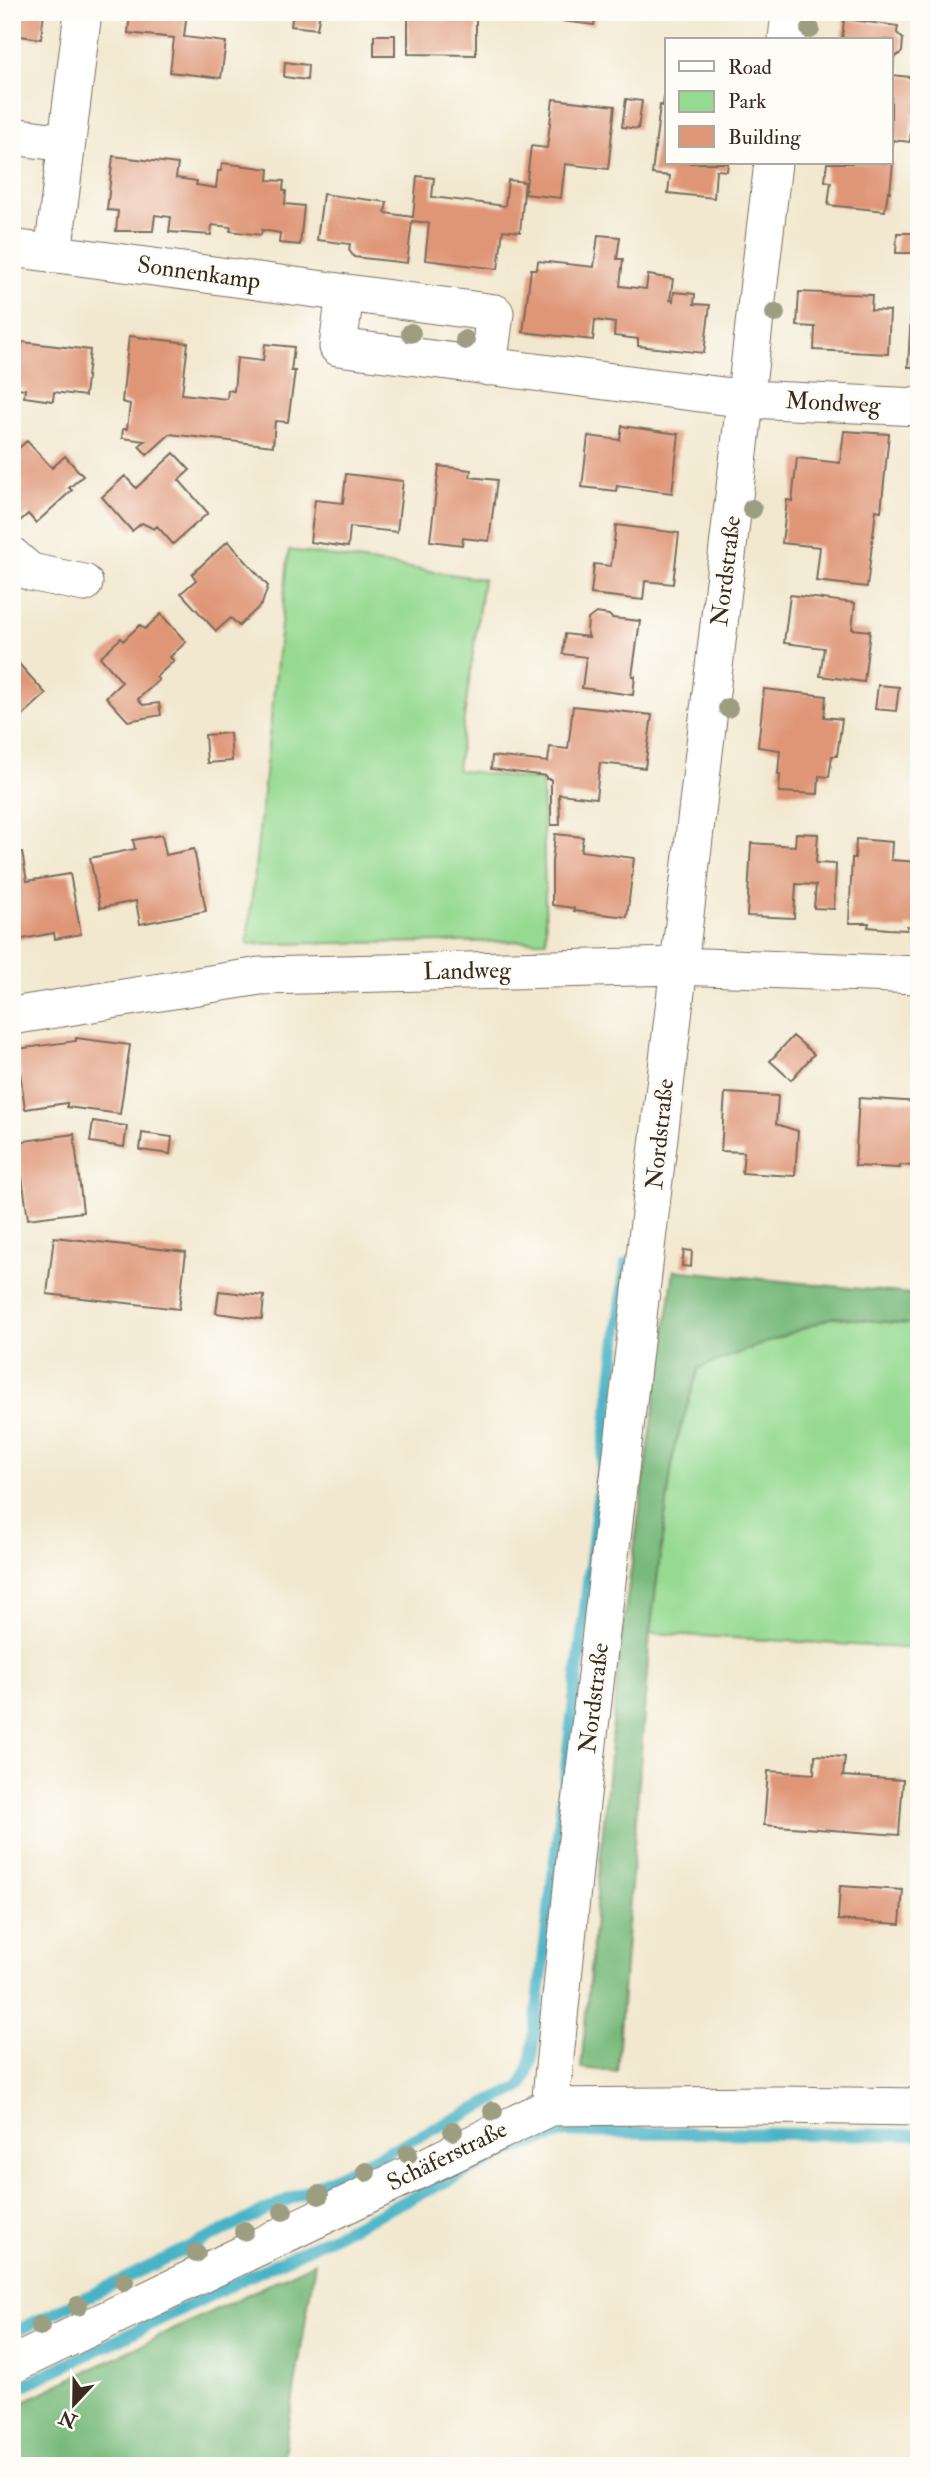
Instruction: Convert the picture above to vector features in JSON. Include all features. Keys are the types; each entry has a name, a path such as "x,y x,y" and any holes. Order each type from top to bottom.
{"street":[{"path":"53,254 83,12"},
{"path":"787,38 790,12"},
{"path":"12,136 66,143"},
{"name":"Nordstraße","path":"550,2107 578,1829 773,164"},
{"name":"Sonnenkamp","path":"12,248 495,313 488,367"},
{"path":"345,293 338,347 747,399"},
{"name":"Mondweg","path":"747,399 919,407"},
{"path":"12,556 30,572 84,583"},
{"name":"Landweg","path":"18,1015 260,976 678,967 919,975"},
{"name":"Schäferstraße","path":"12,2365 550,2107 919,2107"}],"green space":[{"path":"289,550 483,579 457,770 542,781 546,941 247,944"},
{"path":"674,1270 919,1295 919,1325 833,1317 699,1368 674,1449 650,1633 617,2072 581,2068 620,1647"},
{"path":"833,1317 919,1325 919,1649 650,1633 674,1449 699,1368"},
{"path":"315,2262 282,2466 12,2466 12,2407"}],"building":[{"path":"12,12 44,12 41,39 20,36 18,50 12,49"},
{"path":"130,12 187,12 184,37 226,42 221,78 170,72 174,38 128,33"},
{"path":"293,12 320,12 317,29 291,26"},
{"path":"408,12 476,12 476,55 408,54"},
{"path":"546,12 596,12 594,25 546,19"},
{"path":"844,19 898,26 897,33 903,39 902,52 894,58 893,73 892,38 842,38"},
{"path":"374,35 395,35 395,56 374,56"},
{"path":"285,62 308,65 307,80 284,77"},
{"path":"892,75 919,78 919,115 913,114 910,142 893,140 893,145"},
{"path":"665,87 665,164 728,164 727,171 716,170 714,198 668,193 670,176 652,174 660,105 663,106"},
{"path":"553,99 615,106 608,169 565,164 561,198 525,194 531,146 547,148"},
{"path":"626,99 642,101 638,129 622,127"},
{"path":"113,156 178,164 176,178 197,181 196,185 216,188 222,163 269,169 268,180 284,181 285,204 304,206 300,245 279,243 280,233 262,230 261,235 230,231 231,227 212,225 211,235 169,232 171,217 155,215 153,231 116,231 118,211 107,210"},
{"path":"893,163 885,211 828,205 831,182 825,181 827,164"},
{"path":"417,176 434,178 432,197 505,206 508,180 525,182 520,232 503,230 498,269 425,260 429,223 412,221 407,263 354,257 349,250 350,244 317,240 323,194 387,202 385,213 413,217"},
{"path":"897,233 916,233 915,253 896,253"},
{"path":"598,235 620,237 617,259 623,259 620,286 646,289 648,275 673,279 670,300 673,301 674,292 695,294 694,304 710,305 704,353 638,346 638,339 614,336 615,323 595,320 593,340 523,332 531,269 537,269 538,261 594,267"},
{"path":"799,292 872,295 871,310 890,311 888,354 814,350 815,327 797,326"},
{"path":"912,295 919,295 919,367 908,367"},
{"path":"129,336 188,343 182,394 227,399 228,390 234,391 237,358 263,361 265,344 294,347 291,371 295,371 288,422 275,421 273,446 170,434 147,455 139,446 145,441 122,438 123,429 127,429 130,404 122,402"},
{"path":"22,342 90,350 85,396 54,392 53,401 24,397 25,389 17,388"},
{"path":"622,426 679,434 672,493 617,486 616,491 582,487 588,436 620,440"},
{"path":"844,431 889,434 881,511 876,510 867,587 816,581 820,547 782,543 787,500 792,501 797,458 840,463"},
{"path":"27,441 52,468 65,456 83,476 69,488 72,490 36,523 28,514 12,528 12,454"},
{"path":"174,453 190,470 179,480 208,513 173,544 157,526 154,529 142,523 132,531 102,497 125,476 136,488"},
{"path":"439,466 471,470 470,477 497,480 489,541 463,538 462,545 430,541"},
{"path":"346,474 403,481 397,532 350,527 348,547 310,542 315,500 343,503"},
{"path":"616,525 679,533 673,584 645,581 643,600 591,594 594,564 611,566"},
{"path":"917,531 919,569 913,569"},
{"path":"228,541 268,586 262,604 239,626 231,618 216,631 181,593 196,580 192,574"},
{"path":"790,595 855,603 852,629 870,631 864,682 820,676 824,648 784,643"},
{"path":"596,613 640,621 632,676 635,676 633,695 582,688 586,657 563,654 565,634 589,637 588,619"},
{"path":"161,614 186,642 170,657 174,661 156,677 159,680 138,699 143,705 159,703 161,715 128,721 106,697 122,682 100,657 121,638 123,641 140,625 145,629"},
{"path":"12,656 46,694 12,725"},
{"path":"878,685 899,687 896,711 875,709"},
{"path":"764,689 826,696 824,717 842,719 837,756 832,756 829,777 819,776 818,794 779,792 780,750 758,747"},
{"path":"573,706 652,715 645,768 600,763 596,798 559,794 560,825 551,825 551,779 546,779 546,776 491,769 492,756 548,762 550,747 568,749"},
{"path":"230,733 232,761 207,763 205,735"},
{"path":"796,833 818,834 816,863 836,864 834,909 814,908 816,885 796,884 794,918 747,916 751,843 795,846"},
{"path":"555,834 583,837 581,851 634,858 627,917 574,911 574,908 552,905"},
{"path":"162,835 166,855 194,849 206,911 140,924 136,901 100,908 90,858 135,849 133,840"},
{"path":"856,839 892,842 891,860 919,862 919,927 907,926 907,930 888,929 868,927 869,923 849,923 852,858 855,858"},
{"path":"22,852 27,881 70,874 81,934 55,939 54,933 12,941 12,853"},
{"path":"793,1036 814,1054 791,1080 770,1061"},
{"path":"76,1038 130,1045 120,1114 67,1107 67,1103 25,1109 17,1049 76,1041"},
{"path":"725,1093 778,1096 776,1124 798,1131 795,1176 742,1173 744,1152 721,1151"},
{"path":"859,1098 919,1102 919,1157 916,1156 916,1166 855,1166"},
{"path":"93,1121 127,1126 124,1147 90,1142"},
{"path":"142,1133 172,1137 170,1154 140,1150"},
{"path":"74,1134 83,1212 28,1219 17,1142"},
{"path":"54,1237 186,1252 179,1309 47,1294"},
{"path":"684,1250 692,1251 691,1267 682,1266"},
{"path":"219,1291 264,1296 262,1319 216,1313"},
{"path":"815,1755 845,1757 843,1776 903,1780 899,1835 764,1825 768,1771 814,1774"},
{"path":"840,1886 903,1890 900,1924 838,1920"}],"waterway":[{"path":"12,2333 521,2087 531,2062 626,1264"},
{"path":"12,2391 511,2150 565,2132 919,2135"}]}
